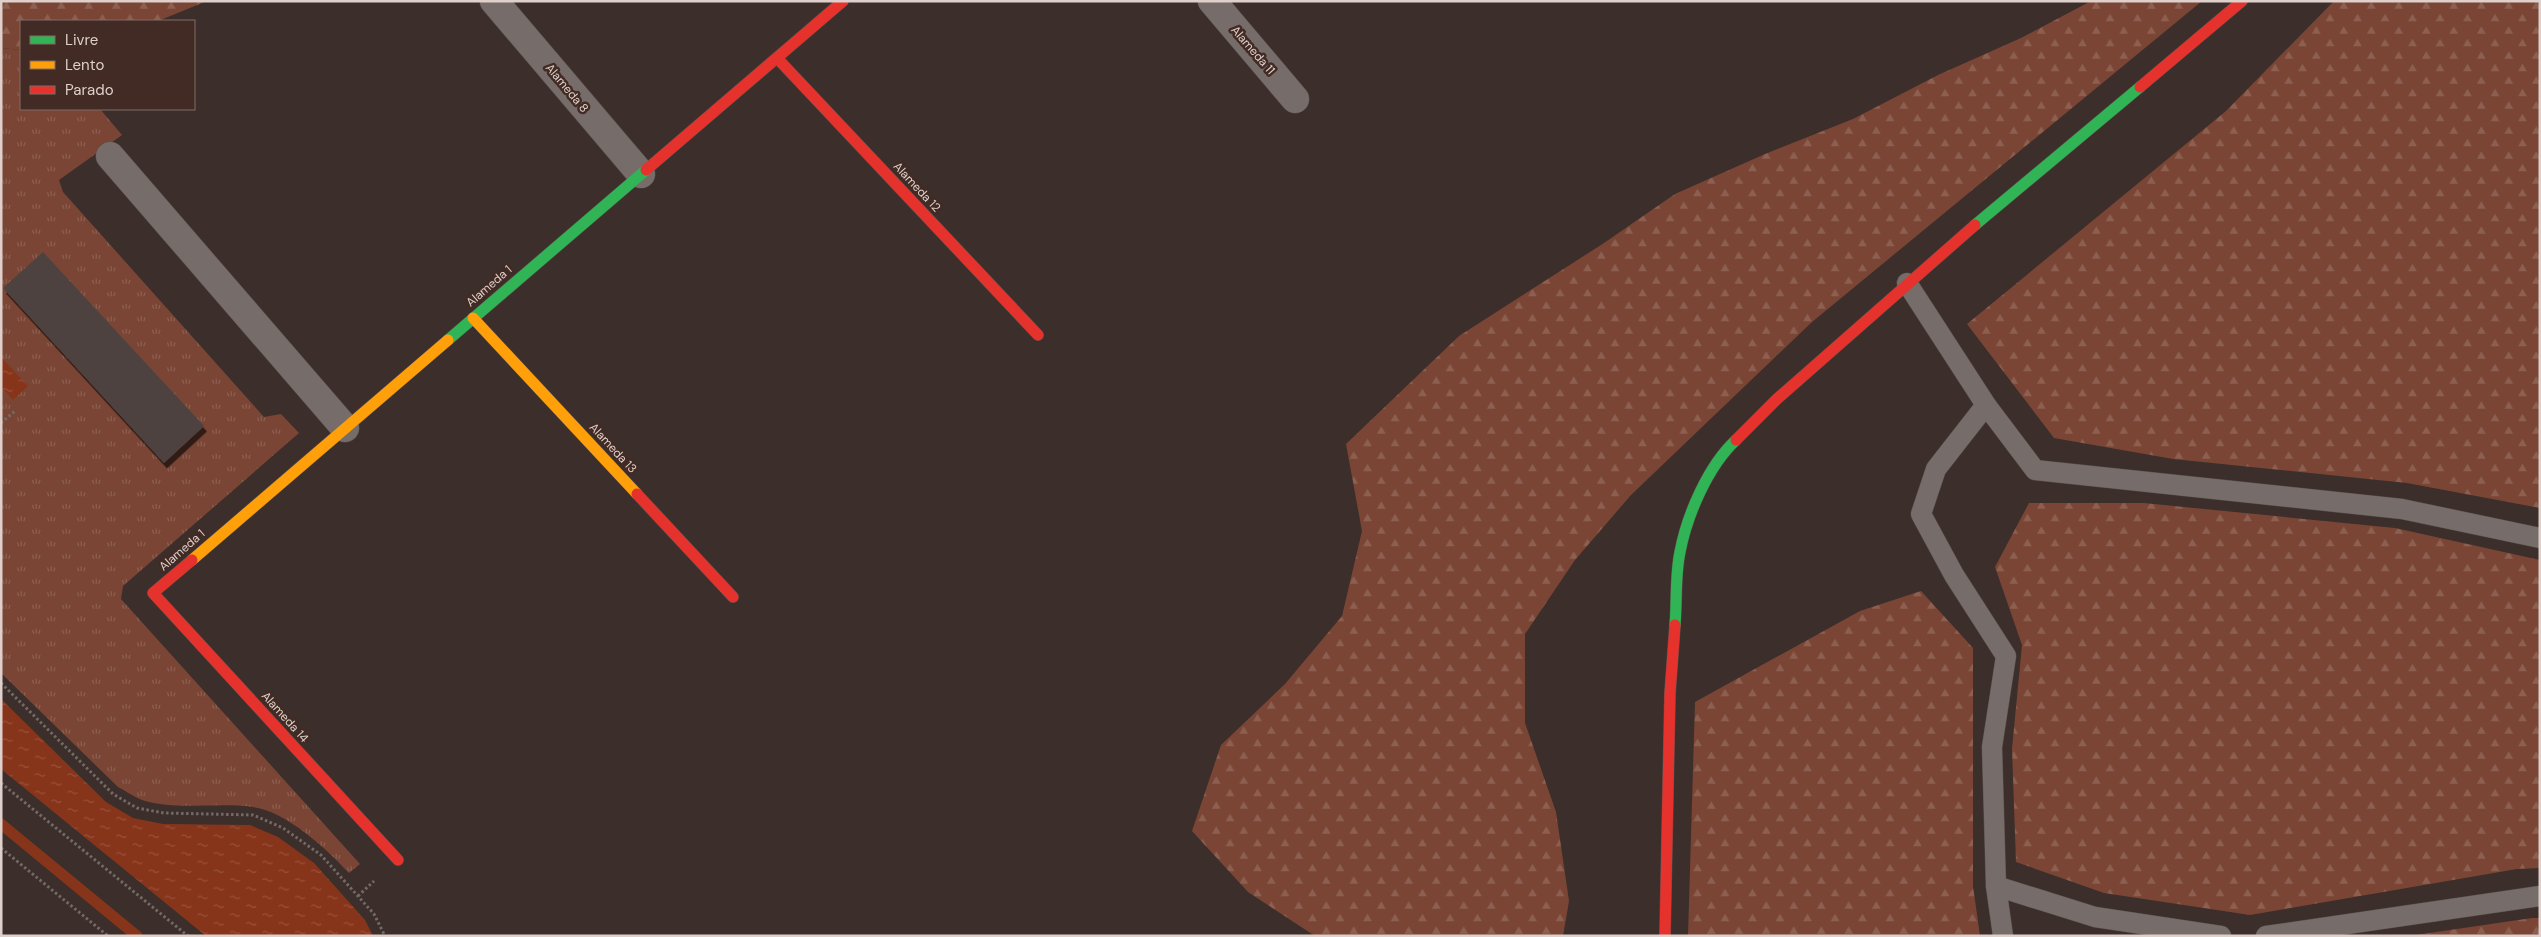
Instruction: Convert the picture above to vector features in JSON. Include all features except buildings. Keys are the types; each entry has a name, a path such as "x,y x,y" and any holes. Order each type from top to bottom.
{"street":[{"name":"Alameda 8","path":"494,1 641,174"},
{"name":"Alameda 1","path":"153,593 843,1"},
{"name":"Alameda 11","path":"1212,1 1295,99"},
{"path":"1665,936 1670,693 1680,552 1699,493 1728,446 1777,399 1907,283 2242,1"},
{"name":"Alameda 12","path":"777,58 1038,334"},
{"path":"110,156 346,428"},
{"name":"Alameda 13","path":"473,318 733,597"},
{"name":"Alameda 14","path":"153,593 398,860"}],"lane":[{"path":"1907,283 1986,405 2035,470 2402,509 2540,538"},
{"path":"1986,405 1936,469 1921,514 1954,575 2006,656 1992,747 1996,886 2003,936"},
{"path":"1996,886 2095,917 2221,936"},
{"path":"2266,936 2540,896"}],"path":[{"path":"1,423 15,410"},
{"path":"1,683 113,794 137,808 164,814 252,815 283,828 321,855 374,914 385,936"},
{"path":"1,784 188,936"},
{"path":"1,848 108,936"}],"green space":[{"path":"1,1 207,1 160,20 20,20 20,50 1,48"},
{"path":"2091,1 2202,1 1812,322 1631,495 1575,560 1525,634 1525,723 1556,812 1569,901 1563,936 1315,936 1248,892 1192,831 1221,745 1285,684 1342,616 1362,531 1346,444 1459,336 1604,243 1675,194 1765,154 1853,119 1938,75 2021,38"},
{"path":"2334,1 2540,1 2540,508 2407,483 2173,459 2054,438 1967,324 2226,111"},
{"path":"1,48 20,50 20,110 101,110 122,135 59,180 63,192 264,417 281,414 299,433 123,586 121,599 360,864 349,873 306,833 266,810 239,806 169,805 142,800 133,796 118,787 1,673"},
{"path":"2029,503 2144,503 2395,528 2540,560 2540,868 2517,869 2250,915 2104,893 2016,862 2012,749 2022,645 1995,567"},
{"path":"1921,591 1973,648 1973,886 1980,936 1688,936 1695,702 1860,611"},
{"path":"2540,918 2540,936 2409,936"}],"water":[{"path":"1,357 28,386 13,400 1,387"},
{"path":"1,699 106,802 133,818 163,824 250,825 278,837 314,863 365,920 373,936 206,936 1,769"}],"waterway":[{"path":"1,824 137,936"}],"traffic: fast":[{"path":"1975,225 2140,87"},
{"path":"448,340 646,170"},
{"path":"1675,625 1678,561 1693,507 1716,463 1736,440"}],"traffic: slow":[{"path":"473,318 637,494"},
{"path":"192,560 448,340"}],"traffic: jam":[{"path":"646,170 843,1"},
{"path":"2140,87 2242,1"},
{"path":"777,58 1038,335"},
{"path":"1736,440 1777,399 1975,225"},
{"path":"637,494 733,597"},
{"path":"192,560 153,593 398,860"},
{"path":"1665,936 1670,693 1675,625"}]}
